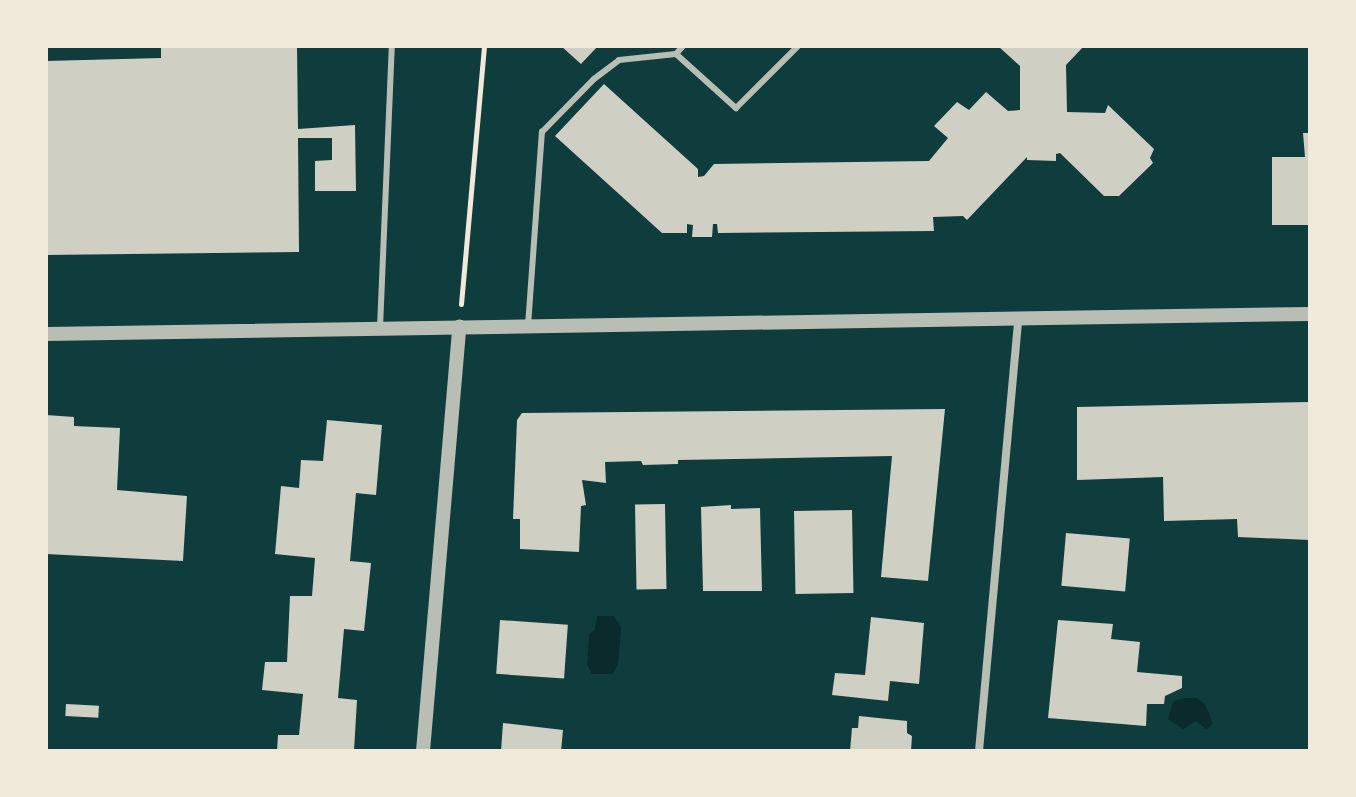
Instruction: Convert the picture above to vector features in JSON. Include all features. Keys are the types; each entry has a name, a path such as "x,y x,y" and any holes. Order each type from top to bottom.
{"street":[{"path":"46,334 1310,314"},
{"path":"979,751 1018,319"},
{"path":"423,751 459,327"}],"lane":[{"path":"380,328 392,46"},
{"path":"528,326 542,132 594,79 619,60 676,54 683,46"},
{"path":"676,54 736,108 798,46"}],"path":[{"path":"463,286 484,46"}],"water":[{"path":"597,616 614,616 621,627 618,665 612,674 592,674 587,665 589,635 595,629"},
{"path":"1196,698 1205,704 1213,723 1210,727 1206,729 1196,721 1183,729 1168,719 1173,702"}],"building":[{"path":"161,46 297,46 298,129 355,125 356,191 315,191 315,161 332,160 332,138 298,138 299,252 46,255 46,61 161,58"},
{"path":"561,46 598,46 581,64"},
{"path":"998,46 1084,46 1066,65 1067,112 1105,113 1108,105 1154,149 1150,158 1153,163 1119,196 1104,196 1060,153 1056,154 1056,161 1027,160 1027,157 967,220 963,216 933,217 934,231 718,233 717,224 713,224 712,237 692,237 693,225 687,224 687,233 662,233 555,136 604,84 698,169 698,177 704,176 714,164 929,161 948,138 934,126 957,102 969,110 986,92 1008,111 1020,110 1020,66"},
{"path":"1303,133 1310,133 1310,225 1272,225 1272,157 1305,157"},
{"path":"1310,402 1310,540 1238,537 1237,519 1164,521 1163,477 1077,480 1077,407"},
{"path":"945,409 928,581 881,577 892,456 678,460 678,464 643,465 641,461 605,462 606,483 582,480 586,505 581,506 579,552 520,549 520,519 513,519 517,420 522,413"},
{"path":"46,415 74,417 74,426 120,428 117,490 187,496 183,561 46,554"},
{"path":"327,420 382,425 376,495 356,493 350,561 371,563 364,631 344,629 338,698 357,700 354,751 277,751 278,735 299,735 303,694 262,690 265,662 287,662 290,596 312,596 315,558 275,554 281,486 299,488 301,460 323,461"},
{"path":"665,504 666,589 636,590 635,505"},
{"path":"731,505 731,509 760,508 762,591 703,591 701,507"},
{"path":"852,510 853,593 795,594 794,511"},
{"path":"1066,533 1130,539 1125,591 1061,586"},
{"path":"871,617 924,623 919,684 890,681 888,701 832,695 835,673 865,675"},
{"path":"500,620 568,625 564,679 496,674"},
{"path":"1058,620 1113,624 1111,639 1140,642 1137,672 1182,676 1182,688 1165,696 1164,704 1147,704 1146,726 1048,718"},
{"path":"66,704 99,706 98,718 65,716"},
{"path":"859,716 907,721 907,733 912,736 911,751 850,751 852,728 858,728"},
{"path":"503,723 563,730 561,751 501,751"}]}
